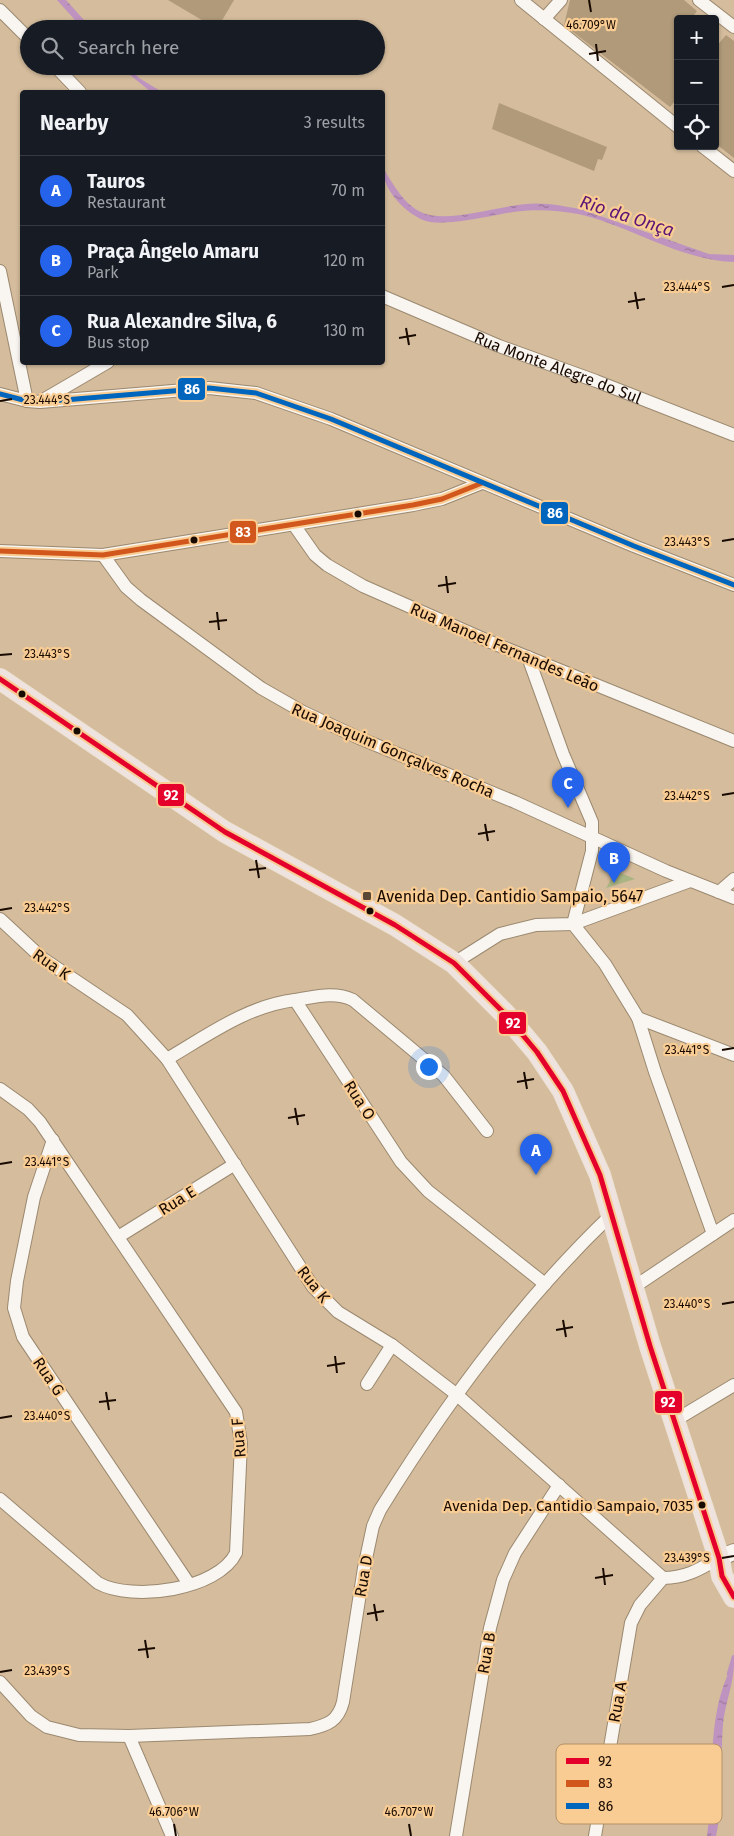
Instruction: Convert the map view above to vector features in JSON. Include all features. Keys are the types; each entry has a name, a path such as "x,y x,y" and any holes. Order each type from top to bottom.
{"main road":[{"path":"0,679 225,832 395,925 454,963 518,1029 537,1052 563,1092 600,1175 674,1420 727,1555 722,1576 734,1597"}],"street":[{"path":"521,0 674,124"},
{"path":"544,19 561,0"},
{"path":"700,0 734,27"},
{"path":"0,10 20,29"},
{"path":"64,75 78,90"},
{"path":"707,150 734,171"},
{"path":"0,271 27,401"},
{"name":"Rua Monte Alegre do Sul","path":"385,297 499,346 596,381 734,435"},
{"path":"40,402 103,365"},
{"path":"0,394 27,401 40,402 209,388 256,393 331,419 482,483 734,585"},
{"path":"0,551 103,555 442,500 482,483"},
{"name":"Rua Manoel Fernandes Leão","path":"294,525 315,555 363,586 528,657 734,741"},
{"name":"Rua Joaquim Gonçalves Rocha","path":"103,555 126,587 141,600 261,688 286,704 359,738 515,802 594,839 734,898"},
{"path":"528,657 563,754 592,822 594,839 573,924"},
{"path":"719,892 734,879"},
{"path":"454,963 500,934 536,925 573,924 690,881"},
{"name":"Rua K","path":"0,919 42,958 127,1015 166,1059 313,1287 324,1299 338,1312 392,1345 456,1394 663,1578"},
{"path":"573,924 604,964 638,1018 655,1072 713,1234"},
{"path":"166,1059 248,1012 280,1002 343,995 353,1000 444,1076 487,1131"},
{"name":"Rua O","path":"295,1000 401,1162 428,1190 545,1284"},
{"path":"638,1018 734,1056"},
{"name":"Rua F","path":"0,1089 28,1109 53,1140 236,1412 240,1428 236,1554 224,1570 189,1584 156,1593 123,1593 110,1590 98,1583 0,1499"},
{"name":"Rua G","path":"53,1140 38,1183 17,1281 14,1308 17,1322 23,1337 189,1584"},
{"name":"Rua E","path":"118,1237 235,1164"},
{"name":"Rua D","path":"0,1682 31,1716 47,1727 79,1736 129,1736 310,1729 334,1721 340,1712 343,1702 364,1568 373,1526 396,1485 456,1394 545,1284 611,1215"},
{"path":"634,1287 734,1220"},
{"path":"367,1384 392,1345"},
{"path":"674,1420 734,1385"},
{"name":"Rua B","path":"456,1836 490,1628 503,1580 515,1553 560,1485"},
{"path":"663,1578 697,1572 727,1555"},
{"name":"Rua A","path":"611,1744 631,1623 640,1605 663,1578"},
{"path":"129,1736 172,1836"}],"green space":[{"path":"616,871 635,879 606,888"}],"water":[{"path":"57,0 66,0 84,20 75,20"},
{"path":"130,75 136,75 159,90 149,90"},
{"path":"385,171 405,200 417,210 433,216 459,215 526,204 580,209 709,254 734,255 734,262 713,260 674,249 598,219 578,214 529,210 456,222 426,221 404,207 391,193 387,185"},
{"path":"734,1663 733,1678 723,1724 722,1744 713,1744 715,1724 725,1682"},
{"path":"708,1824 718,1824 716,1836 707,1836"}],"building":[{"path":"168,0 234,0 222,20 202,20"},
{"path":"570,0 684,0 697,11 694,15 674,15 674,102 670,107 564,25"},
{"path":"726,35 734,41 734,158 719,146 719,43"},
{"path":"499,103 607,147 602,160 598,159 594,171 492,129"}],"waterway":[{"path":"729,1674 734,1657"}],"transit line":[{"name":"86","path":"0,394 27,401 40,402 209,388 256,393 331,419 634,546 734,585"},
{"name":"83","path":"0,551 103,555 413,505 442,499 482,483"},
{"name":"92","path":"0,679 225,832 395,925 454,963 505,1014 537,1052 563,1091 600,1175 650,1346 719,1558 722,1576 734,1597"}],"place":[{"name":"Rua Alexandre Silva, 6","path":"568,808"},
{"name":"Praça Ângelo Amaru","path":"614,883"},
{"name":"Avenida Dep. Cantidio Sampaio, 5647","path":"367,896"},
{"name":"Tauros","path":"536,1175"},
{"name":"Avenida Dep. Cantidio Sampaio, 7035","path":"702,1505"}],"water label":[{"name":"Rio da Onça","path":"627,216"}]}
